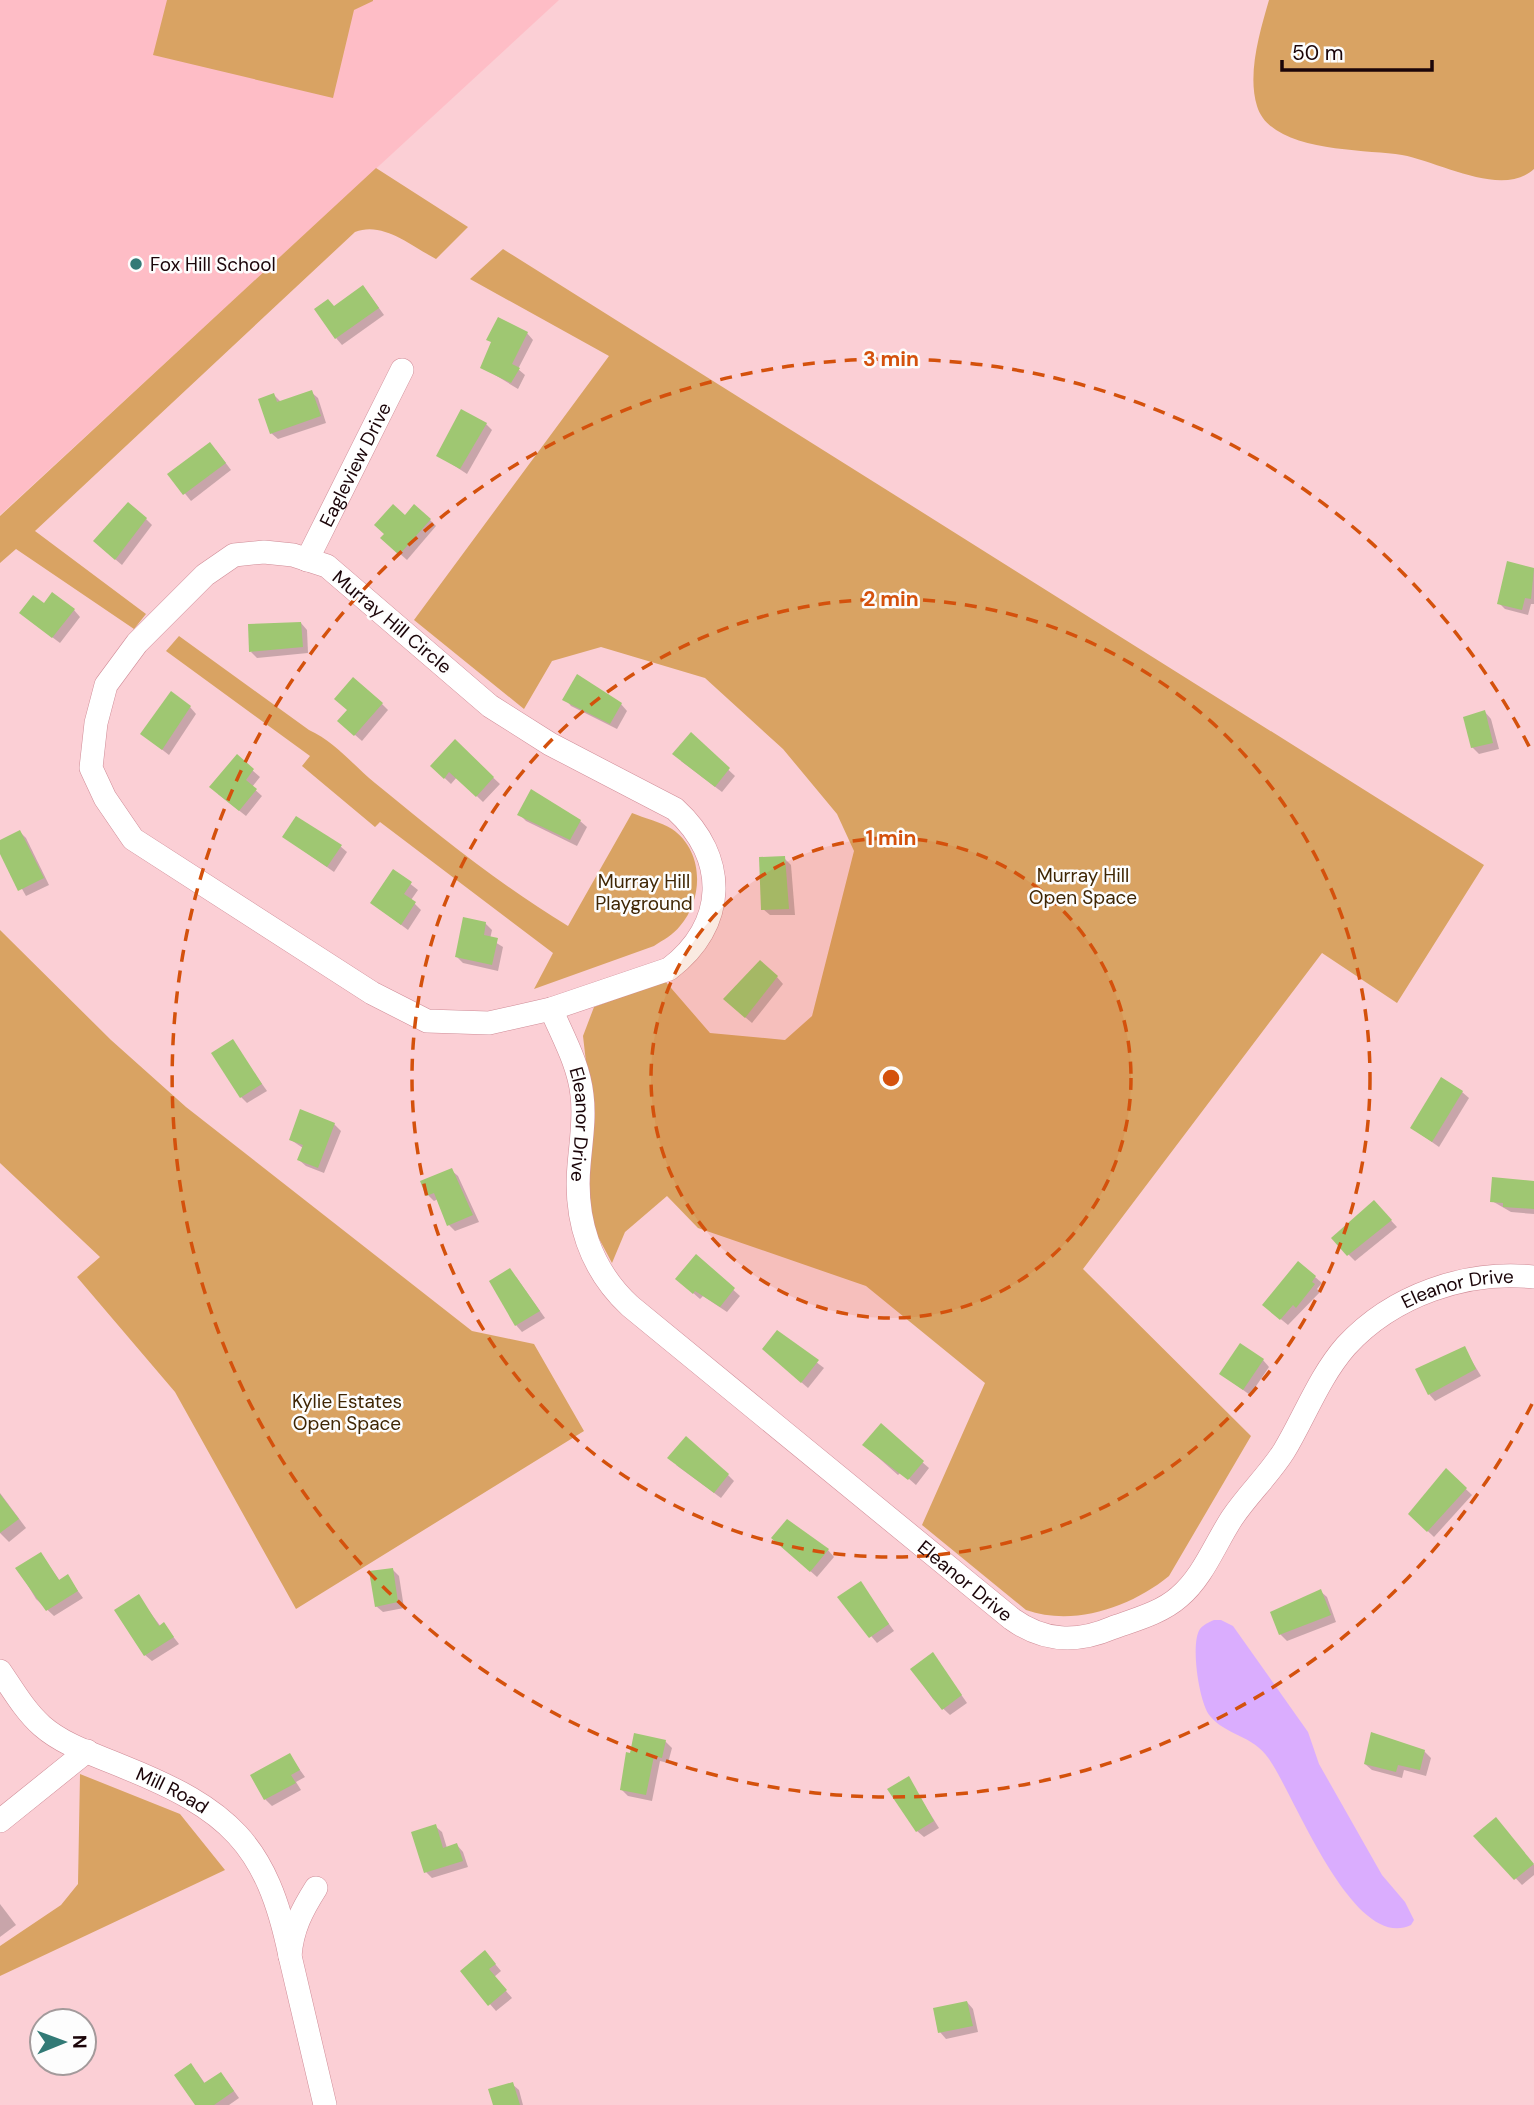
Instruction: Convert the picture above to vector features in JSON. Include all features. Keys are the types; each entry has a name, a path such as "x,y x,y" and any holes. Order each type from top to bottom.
{"street":[{"name":"Eagleview Drive","path":"307,560 402,370"},
{"name":"Murray Hill Circle","path":"264,552 307,560 327,566 490,706 550,744 675,809 701,836 713,872 712,909 696,943 668,969 551,1009 468,1025 427,1021 402,1009 133,839 104,798 91,768 96,723 106,685 137,643 205,575 234,555 264,552"},
{"name":"Eleanor Drive","path":"551,1009 574,1062 582,1091 578,1186 582,1224 593,1258 609,1284 641,1314 1012,1619 1044,1635 1067,1639 1091,1636 1156,1611 1179,1597 1196,1577 1233,1517 1284,1452 1325,1374 1346,1346 1380,1317 1441,1286 1485,1277 1534,1278"},
{"name":"Mill Road","path":"0,1671 35,1719 54,1735 178,1789 224,1821 252,1853 273,1889 280,1908 325,2105"},
{"path":"0,1821 87,1751"},
{"name":"Mill Road","path":"290,1956 291,1937 300,1914 316,1888"}],"shaded area":[{"name":"Fox Hill School","path":"0,0 559,0 0,515"},
{"path":"1214,1620 1221,1620 1233,1626 1308,1732 1319,1764 1382,1875 1405,1902 1414,1920 1411,1925 1389,1927 1368,1916 1347,1894 1328,1866 1269,1759 1255,1745 1223,1727 1210,1716 1199,1686 1196,1647 1200,1629"}],"green space":[{"path":"167,0 373,1 354,10 333,98 153,55"},
{"path":"1269,0 1534,0 1534,169 1521,177 1488,179 1402,155 1320,146 1280,133 1266,121 1257,106 1254,94 1256,53"},
{"path":"376,168 468,227 436,259 386,232 365,229 355,232 35,531 146,614 134,629 16,549 0,563 0,516"},
{"name":"Murray Hill Open Space","path":"503,249 1484,865 1397,1003 1322,953 1083,1269 1251,1436 1169,1576 1120,1605 1082,1615 1044,1615 1026,1610 922,1525 985,1383 866,1286 698,1228 667,1196 625,1232 612,1263 596,1233 587,1203 587,1071 583,1036 594,1007 665,981 710,1033 785,1040 812,1016 854,851 837,814 783,749 705,678 601,647 552,661 524,709 414,620 609,356 470,279"},
{"name":"Murray Hill Playground","path":"179,636 344,754 375,783 469,858 568,926 632,813 672,829 683,838 695,862 696,889 688,915 674,932 654,946 534,989 553,953 380,822 375,827 302,766 310,756 166,651"},
{"name":"Kylie Estates Open Space","path":"0,930 111,1040 186,1107 472,1331 534,1344 584,1431 296,1609 175,1392 77,1277 100,1257 0,1163"},
{"path":"80,1774 180,1814 225,1870 0,1976 0,1946 61,1905 78,1884"}],"building":[{"path":"363,285 379,308 335,339 314,309 328,299 334,306"},
{"path":"498,317 528,332 512,364 520,368 511,383 480,368 491,342 486,340"},
{"path":"312,390 321,416 270,434 258,399 274,393 277,402"},
{"path":"461,409 487,423 460,469 436,456"},
{"path":"210,442 226,463 183,495 167,474"},
{"path":"128,502 147,518 115,560 93,541"},
{"path":"393,504 405,515 414,504 431,519 399,555 380,538 384,534 374,525"},
{"path":"1507,561 1534,568 1531,599 1525,598 1522,610 1497,604"},
{"path":"52,592 75,609 52,638 19,613 33,595 44,603"},
{"path":"301,622 303,647 249,652 248,624"},
{"path":"577,674 622,703 610,724 562,700"},
{"path":"353,677 383,703 354,736 337,721 347,710 334,699"},
{"path":"171,691 191,706 162,750 140,734"},
{"path":"1485,710 1493,743 1471,748 1463,717"},
{"path":"691,732 730,768 715,787 672,754"},
{"path":"455,739 494,777 476,797 449,772 444,779 430,766"},
{"path":"237,754 254,769 246,780 257,789 239,811 209,787"},
{"path":"531,789 581,820 570,840 517,815"},
{"path":"296,816 342,845 327,867 282,837"},
{"path":"20,830 44,878 18,891 0,854 0,840"},
{"path":"785,856 789,909 761,910 759,857"},
{"path":"393,869 412,882 404,894 416,902 401,925 370,903"},
{"path":"463,917 486,922 484,935 498,938 492,965 455,957"},
{"path":"760,960 778,976 745,1018 723,999"},
{"path":"233,1039 262,1084 240,1098 211,1053"},
{"path":"1441,1077 1463,1091 1432,1142 1410,1128"},
{"path":"300,1109 335,1123 318,1168 297,1160 303,1145 289,1140"},
{"path":"452,1168 473,1215 447,1226 434,1193 426,1196 420,1181"},
{"path":"1492,1177 1534,1181 1534,1209 1503,1207 1503,1203 1490,1202"},
{"path":"1374,1200 1392,1220 1347,1256 1331,1238"},
{"path":"696,1254 735,1288 720,1307 695,1291 693,1294 675,1279"},
{"path":"1298,1261 1316,1276 1312,1282 1315,1284 1296,1308 1293,1305 1280,1320 1262,1305"},
{"path":"510,1268 540,1311 515,1326 489,1281"},
{"path":"777,1330 819,1360 801,1383 762,1349"},
{"path":"1240,1343 1264,1359 1243,1390 1219,1374"},
{"path":"1465,1346 1476,1369 1428,1395 1415,1369"},
{"path":"881,1423 924,1461 908,1480 862,1445"},
{"path":"686,1436 729,1474 714,1493 667,1458"},
{"path":"1446,1468 1467,1488 1427,1532 1408,1514"},
{"path":"0,1494 19,1519 0,1533"},
{"path":"787,1519 829,1549 810,1572 771,1538"},
{"path":"41,1552 59,1580 68,1574 78,1591 46,1611 15,1568"},
{"path":"393,1568 398,1602 375,1607 369,1571"},
{"path":"861,1581 889,1624 869,1638 837,1597"},
{"path":"1321,1589 1331,1615 1279,1635 1270,1612"},
{"path":"139,1594 159,1626 164,1622 174,1637 144,1656 114,1610"},
{"path":"933,1652 962,1695 942,1710 910,1669"},
{"path":"1371,1732 1425,1750 1420,1770 1398,1765 1396,1772 1364,1764"},
{"path":"634,1733 666,1740 662,1758 654,1756 646,1795 620,1790 626,1752 630,1753"},
{"path":"290,1753 300,1770 291,1775 296,1783 264,1800 250,1775"},
{"path":"909,1776 934,1821 916,1832 887,1789"},
{"path":"1496,1817 1534,1864 1514,1880 1473,1836"},
{"path":"436,1824 443,1848 457,1843 463,1861 424,1873 411,1832"},
{"path":"485,1950 496,1964 489,1969 507,1990 488,2006 460,1971"},
{"path":"967,2001 973,2026 938,2033 933,2008"},
{"path":"191,2063 204,2083 221,2072 234,2091 214,2105 195,2105 174,2075"},
{"path":"513,2082 520,2105 493,2105 488,2089"}],"place":[{"name":"Fox Hill School","path":"136,264"}]}
